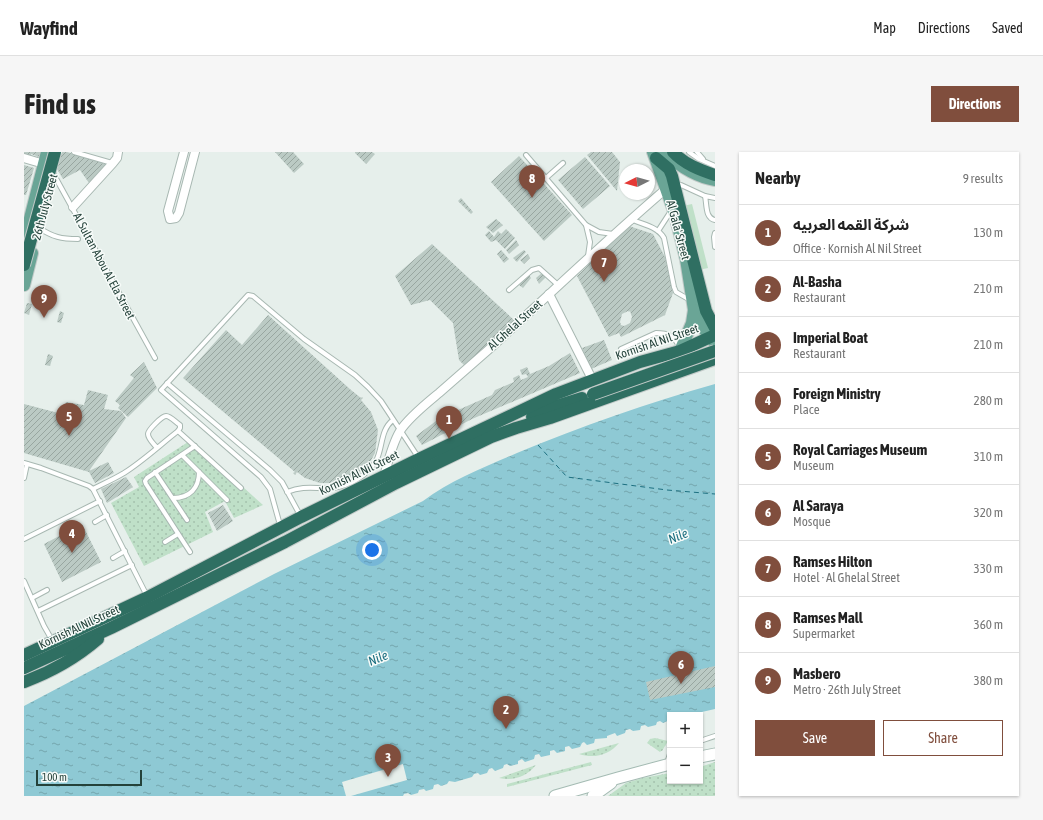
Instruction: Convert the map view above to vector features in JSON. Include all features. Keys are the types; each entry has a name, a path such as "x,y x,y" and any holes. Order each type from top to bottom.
{"highway":[{"path":"24,265 55,152"},
{"path":"658,154 669,169 677,207 714,336"},
{"path":"680,154 696,168 715,175"},
{"name":"Kornish Al Nil Street","path":"24,655 148,597 301,517 556,394 592,379 640,362 677,352 714,336"},
{"path":"516,428 530,418 550,408 715,351"},
{"path":"677,352 687,361 688,365 682,371"},
{"name":"Kornish Al Nil Street","path":"24,668 111,628 285,542 410,476 491,437 550,418 715,359"},
{"path":"24,682 40,676 70,660 90,646 111,628"}],"main road":[{"name":"26th July Street","path":"25,237 47,152"},
{"name":"26th July Street","path":"24,285 60,152"},
{"path":"658,154 700,176 715,180"},
{"name":"Al Gala' Street","path":"658,154 666,188 677,207 694,306 700,324 714,336"},
{"name":"Al Gala' Street","path":"677,352 692,323 694,306"}],"street":[{"path":"73,207 113,163 117,158 118,152"},
{"path":"184,152 168,211 170,220 176,218 179,213 195,152"},
{"path":"24,158 44,164"},
{"name":"Al Ghelal Street","path":"384,477 389,458 400,431 422,407 666,188"},
{"path":"25,237 39,228"},
{"path":"549,294 592,379"},
{"path":"703,756 715,754"},
{"path":"555,796 667,765"},
{"path":"593,796 618,778"}],"lane":[{"path":"74,152 113,163"},
{"path":"697,152 706,162"},
{"path":"680,154 715,166"},
{"path":"526,155 586,225 599,232 614,234"},
{"path":"546,178 563,163"},
{"name":"Al Sultan Abou Al Ela Street","path":"53,174 73,207 155,358"},
{"path":"681,185 705,196 715,198"},
{"path":"705,196 708,215 715,220"},
{"path":"658,231 677,207"},
{"path":"577,268 579,272 633,219 658,231 664,238 674,287 694,306"},
{"path":"586,225 590,242 588,258"},
{"path":"39,228 56,237 78,239"},
{"path":"715,233 715,247"},
{"path":"509,290 532,270 539,268 558,286"},
{"path":"280,528 278,514 270,489 261,477 160,390 246,297 251,295 304,339 355,375 381,401 419,459"},
{"path":"621,348 656,333 661,333 673,337 676,340 677,352"},
{"path":"167,383 270,470 282,482 301,517"},
{"path":"93,489 123,473 157,448 178,431 180,425 166,416 162,418 148,435 157,448"},
{"path":"287,492 294,489 308,487 332,488 354,482 374,464 379,455 386,428 393,420"},
{"path":"178,431 241,488"},
{"path":"190,552 145,483 147,478 195,446"},
{"path":"182,454 228,500"},
{"path":"24,478 26,463 74,480 93,489 148,597"},
{"path":"156,472 187,520"},
{"path":"173,498 181,498 193,491 199,479 199,472"},
{"path":"24,539 100,501"},
{"path":"95,522 107,515"},
{"path":"165,542 178,534"},
{"path":"113,558 125,552"},
{"path":"38,611 132,565"},
{"path":"24,580 53,642"},
{"path":"32,598 47,590"},
{"path":"703,740 715,736"}],"green space":[{"path":"692,204 708,268 699,270 683,206"},
{"path":"191,440 263,505 234,518 225,501 205,512 213,532 144,566 111,503 139,487 134,477"},
{"path":"655,738 667,741 667,743 660,752 647,743 650,739"},
{"path":"619,743 611,750 601,755 590,756 579,754"},
{"path":"591,762 592,765 507,787 507,784"},
{"path":"715,762 715,796 608,796 626,783 667,774 667,784 703,784 703,766"},
{"path":"536,765 528,773 519,777 510,779 499,778"}],"water":[{"name":"Nile","path":"715,384 715,709 702,712 667,712 667,721 663,723 660,721 657,722 656,725 648,727 645,725 641,726 640,730 626,730 625,733 617,736 615,733 607,736 607,738 595,739 594,743 587,745 584,742 580,747 572,749 569,746 565,747 565,751 557,753 554,750 550,751 550,755 541,757 539,754 535,755 534,759 525,762 522,759 518,761 518,764 510,766 507,764 504,765 503,768 495,771 492,768 489,769 487,773 480,775 478,773 474,774 472,777 455,782 449,781 447,784 441,786 438,784 434,785 433,789 426,791 424,789 419,790 418,793 411,795 408,793 404,794 403,796 24,796 24,706 274,574 423,501 434,493 468,474 591,424"}],"pier":[{"path":"403,764 407,780 351,796 346,796 342,782"}],"building":[{"path":"24,152 41,152 39,157 31,154 31,156 24,154"},
{"path":"62,152 67,152 108,165 89,183 80,170 63,179 57,169"},
{"path":"275,152 293,152 304,164 294,173"},
{"path":"355,152 372,152 375,154 366,164"},
{"path":"591,152 612,152 620,162 617,191 587,155"},
{"path":"519,156 572,215 544,241 491,182"},
{"path":"585,157 610,186 583,209 558,180"},
{"path":"24,165 34,168 26,195 24,195"},
{"path":"461,198 473,212 471,214 458,201"},
{"path":"496,219 503,225 493,233 486,227"},
{"path":"629,226 653,234 665,257 673,293 665,315 621,337 619,333 609,337 577,276","holes":["628,311 630,311 632,317 630,323 624,326 621,325 620,322 622,314"]},
{"path":"506,229 515,238 505,249 496,240 491,242 485,235 489,231 494,237 498,231 501,234"},
{"path":"516,240 519,245 509,254 506,250"},
{"path":"432,244 515,321 466,367 459,360 453,323 430,300 411,305 395,276"},
{"path":"501,250 509,259 504,263 497,254"},
{"path":"524,250 526,252 517,262 513,258"},
{"path":"528,254 530,258 524,264 520,260"},
{"path":"543,272 548,275 539,284 536,278"},
{"path":"529,275 531,278 523,288 519,285"},
{"path":"27,303 32,304 29,315 24,313"},
{"path":"60,311 64,313 61,323 57,322"},
{"path":"268,315 351,390 361,398 362,397 363,398 361,400 371,412 378,430 375,453 370,462 360,473 350,479 334,483 320,483 305,478 297,472 295,475 293,473 295,472 183,378 226,330 242,345"},
{"path":"604,340 612,360 591,369 582,348"},
{"path":"570,353 580,373 472,419 422,445 416,436 448,412 449,414 492,395 495,390 514,382 513,378 519,375 521,380 528,377 526,374 522,375 520,370 527,367 530,374 549,366"},
{"path":"48,354 53,356 50,366 45,365"},
{"path":"144,362 157,388 128,417 118,408 120,405 115,401 134,378 130,375"},
{"path":"88,390 108,395 104,409 121,411 126,418 89,471 108,462 114,473 95,483 89,472 24,453 24,404 62,414 66,402 84,405"},
{"path":"126,477 133,487 107,503 101,489"},
{"path":"223,505 233,521 217,531 208,513"},
{"path":"82,524 101,562 62,582 44,544"},
{"path":"715,666 715,687 650,700 646,682"}],"ferry route":[{"path":"538,445 567,477 667,490 715,494"}],"place":[{"name":"Ramses Mall","path":"532,198"},
{"name":"Ramses Hilton","path":"604,282"},
{"name":"Masbero","path":"44,318"},
{"name":"Royal Carriages Museum","path":"69,436"},
{"name":"شركة القمه العربيه","path":"449,439"},
{"name":"Foreign Ministry","path":"72,553"},
{"name":"Al Saraya","path":"681,684"},
{"name":"Al-Basha","path":"506,729"},
{"name":"Imperial Boat","path":"388,777"}]}
